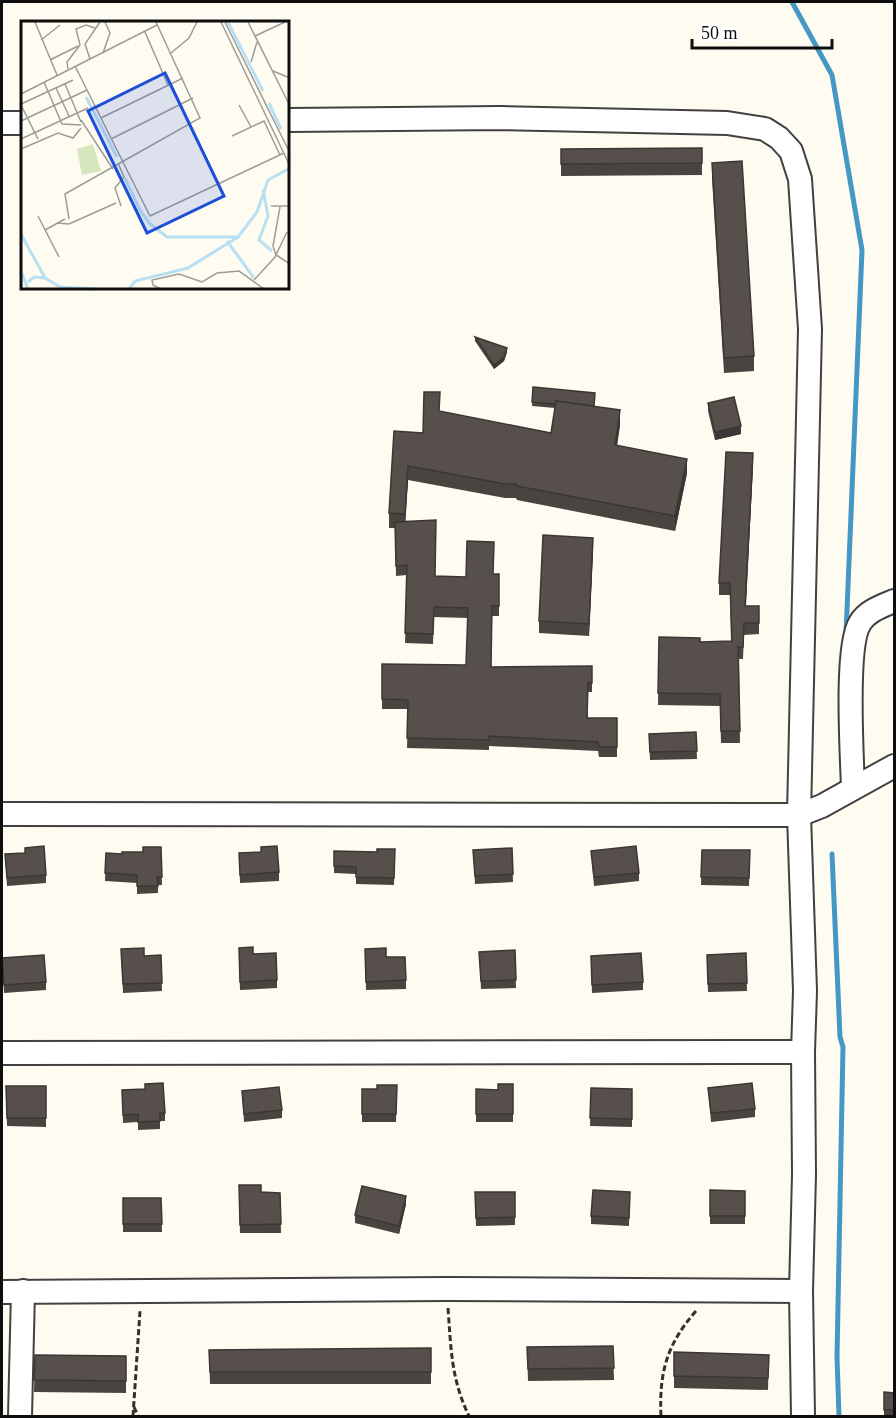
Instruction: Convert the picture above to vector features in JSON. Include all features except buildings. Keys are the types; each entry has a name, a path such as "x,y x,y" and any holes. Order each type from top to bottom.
{"lane":[{"path":"290,120 501,118 727,123 765,129 779,138 791,151 800,179 810,329 799,815 805,991 801,1291 803,1416"},
{"path":"2,123 21,123"},
{"path":"853,788 851,690 855,634 866,615 894,601"},
{"path":"2,814 799,815 822,806 894,766"},
{"path":"2,1053 803,1052"},
{"path":"20,1416 12,1291 447,1289 801,1291"}],"path":[{"path":"447,1289 452,1368 459,1396 469,1416"},
{"path":"661,1416 661,1380 668,1353 685,1324 715,1290"},
{"path":"133,1416 141,1291"},
{"path":"133,1406 138,1416"}],"waterway":[{"path":"792,2 832,75 862,250 846,634"},
{"path":"832,854 840,1037 843,1047 837,1357 839,1416"}]}
